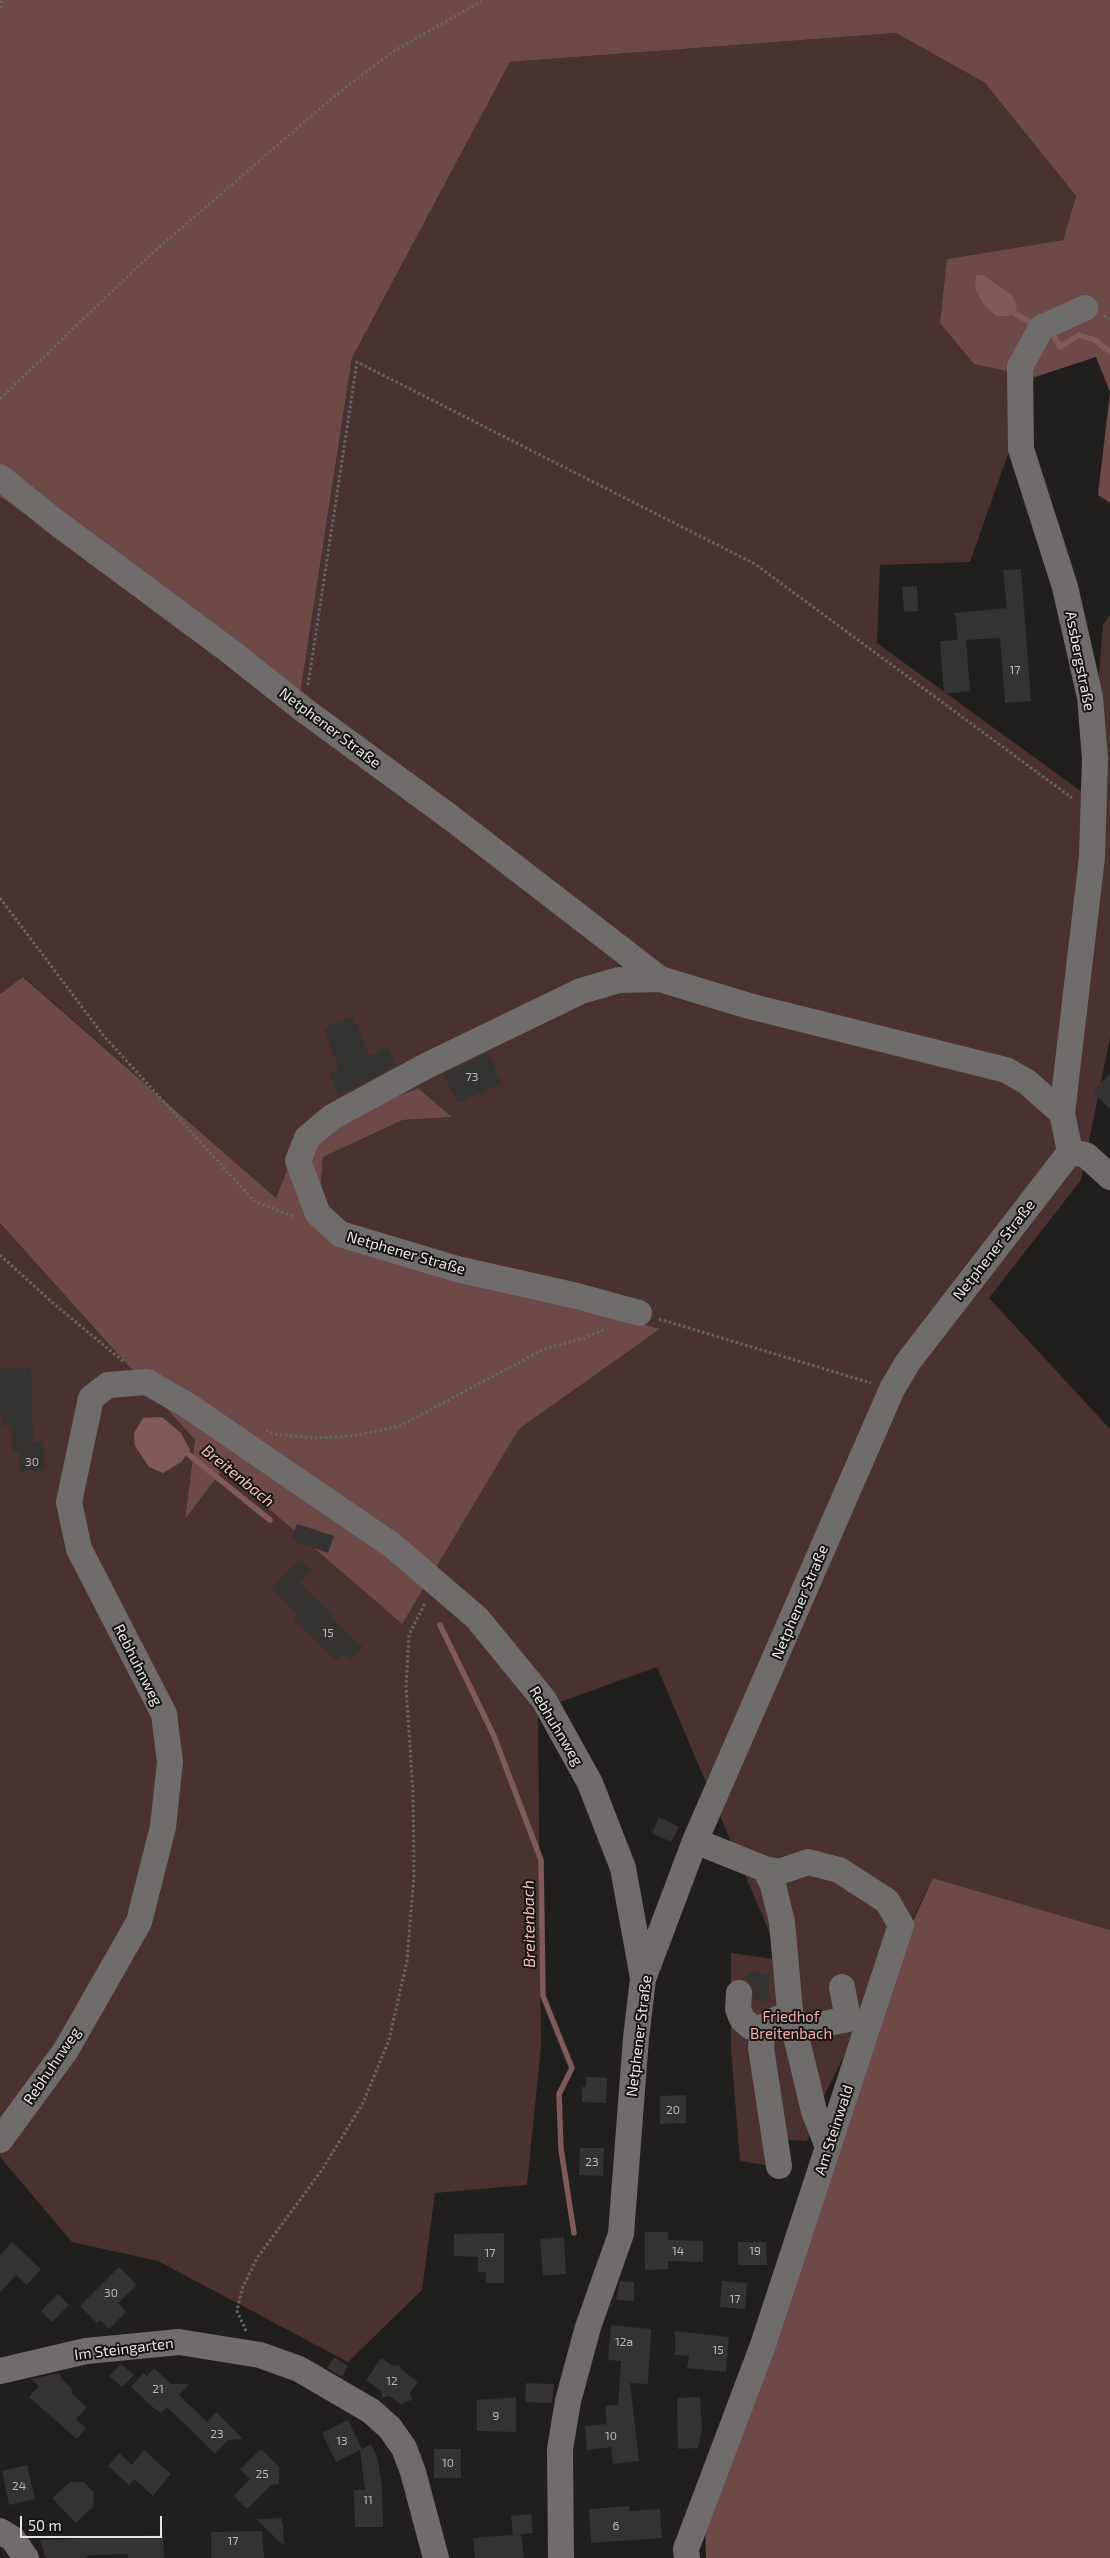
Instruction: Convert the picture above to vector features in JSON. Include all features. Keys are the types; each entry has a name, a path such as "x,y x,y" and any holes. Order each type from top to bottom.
{"street":[{"name":"Assbergstraße","path":"1062,1114 1092,857 1095,759 1090,697 1065,587 1021,449 1020,367 1041,328 1085,308"},
{"name":"Netphener Straße","path":"0,477 53,520 227,649 304,710 450,817 660,979"},
{"name":"Netphener Straße","path":"639,1313 577,1296 457,1269 340,1234 318,1214 298,1161 307,1138 332,1117 428,1066 581,991 620,980 660,979 749,1006 1006,1070 1027,1082 1062,1114"},
{"path":"1062,1114 1070,1152 1086,1155 1110,1177"},
{"name":"Netphener Straße","path":"561,2558 560,2449 568,2401 588,2327 621,2234 636,2038 643,1979 695,1841 892,1389 920,1347 1070,1152"},
{"name":"Rebhuhnweg","path":"0,2140 66,2050 139,1922 163,1827 170,1762 164,1714 79,1549 69,1502 91,1398 108,1385 147,1382 187,1405 393,1546 477,1618 544,1700 590,1783 623,1868 643,1979"},
{"name":"Am Steinwald","path":"687,2558 686,2549 763,2345 901,1925 887,1901 839,1870 808,1862 779,1872 765,1869 695,1841"},
{"path":"765,1869 773,1885 782,1922 793,2020 814,2111 828,2147"},
{"path":"739,1993 738,2010 742,2019 751,2027 763,2028 793,2020 848,2019 842,1987"},
{"path":"763,2028 761,2048 778,2166"},
{"name":"Im Steingarten","path":"0,2371 86,2351 179,2342 260,2355 299,2369 371,2411 390,2428 404,2448 413,2472 436,2558"},
{"path":"0,2530 13,2539 26,2558"}],"path":[{"path":"0,8 2,0"},
{"path":"0,399 148,258 332,98 394,51 484,0"},
{"path":"304,710 357,362 755,564 1093,813"},
{"path":"0,898 104,1035 254,1201 297,1218"},
{"path":"0,1254 54,1304 147,1382"},
{"path":"265,1430 274,1434 315,1438 352,1436 400,1426 544,1349 585,1338 639,1313 892,1389"},
{"path":"260,2355 237,2310 242,2289 258,2258 322,2170 363,2103 391,2031 407,1961 414,1875 413,1792 406,1686 409,1636 435,1582"}],"green space":[{"name":"Friedhof Breitenbach","path":"896,33 985,83 1076,196 1063,240 947,259 975,363 1035,377 970,562 880,565 877,643 1089,797 1103,624 1110,615 1110,1038 1081,1180 989,1298 1110,1429 1110,1930 933,1878 824,2096 807,2141 773,2139 771,2166 740,2161 731,2050 731,1953 781,1960 657,1667 538,1710 541,2046 527,2185 435,2193 422,2290 348,2362 158,2261 72,2242 0,2157 0,1223 195,1440 185,1518 223,1468 401,1623 519,1429 660,1329 318,1222 323,1157 403,1120 451,1117 418,1088 301,1135 277,1199 24,977 0,994 0,497 299,700 352,358 510,62"}],"shaded area":[{"path":"0,0 1110,0 1110,392 1096,357 1035,377 974,364 940,323 947,259 1063,240 1076,196 985,83 896,33 510,62 352,358 299,701 0,497"},
{"path":"976,275 983,275 1012,295 1017,305 1014,313 1009,316 997,316 985,306 975,289"},
{"path":"1110,392 1110,503 1098,495"},
{"path":"23,977 276,1198 301,1135 418,1088 452,1117 403,1120 323,1157 318,1222 660,1329 519,1429 402,1624 223,1469 185,1519 195,1440 0,1223 0,994"},
{"path":"162,1417 181,1433 190,1450 181,1462 163,1473 149,1467 135,1446 134,1433 143,1418"},
{"path":"933,1878 1110,1930 1110,2558 706,2558 705,2521 905,1938"}],"building":[{"path":"1021,569 1031,701 1005,703 1000,638 966,640 970,691 944,694 940,641 958,640 955,613 1007,608 1003,570"},
{"path":"917,586 918,611 904,612 902,587"},
{"path":"353,1016 369,1056 388,1047 396,1065 339,1096 329,1074 340,1069 323,1028"},
{"path":"488,1053 502,1083 458,1103 443,1074"},
{"path":"1110,1073 1110,1109 1092,1092"},
{"path":"31,1368 33,1442 43,1441 44,1470 20,1471 19,1453 13,1453 12,1425 3,1426 3,1418 0,1418 0,1369"},
{"path":"297,1524 334,1536 328,1553 291,1540"},
{"path":"299,1559 312,1570 300,1583 334,1615 331,1618 363,1647 350,1661 343,1655 337,1661 293,1620 298,1615 271,1589"},
{"path":"659,1817 679,1827 671,1842 652,1833"},
{"path":"747,1972 770,1974 768,2001 754,2000 753,1987 747,1980"},
{"path":"586,2077 607,2078 606,2103 582,2102 582,2087 586,2087"},
{"path":"686,2095 686,2123 660,2124 660,2096"},
{"path":"580,2148 604,2148 603,2176 579,2175"},
{"path":"645,2232 668,2232 668,2240 703,2241 703,2262 668,2261 668,2269 645,2270"},
{"path":"504,2233 504,2283 486,2283 486,2272 478,2272 478,2257 454,2256 454,2234"},
{"path":"564,2237 566,2274 543,2276 540,2239"},
{"path":"12,2242 41,2269 27,2285 16,2275 0,2293 0,2255"},
{"path":"738,2242 766,2242 767,2265 738,2265"},
{"path":"119,2267 137,2285 118,2303 126,2312 109,2329 100,2320 97,2323 80,2306"},
{"path":"620,2281 634,2282 634,2301 616,2300"},
{"path":"722,2281 747,2283 745,2309 720,2307"},
{"path":"58,2294 69,2305 52,2322 41,2311"},
{"path":"611,2325 651,2329 648,2384 630,2383 639,2461 613,2464 611,2447 587,2450 585,2426 607,2424 605,2406 618,2405 621,2361 608,2360"},
{"path":"675,2331 729,2337 726,2372 687,2368 689,2356 675,2355"},
{"path":"334,2357 348,2366 342,2377 327,2368"},
{"path":"381,2358 393,2366 400,2365 401,2369 418,2382 410,2393 412,2400 402,2405 389,2396 382,2398 381,2391 366,2380"},
{"path":"121,2364 134,2375 122,2387 109,2376"},
{"path":"154,2368 171,2384 189,2384 179,2395 207,2422 216,2412 243,2439 228,2440 215,2454 167,2407 161,2413 150,2405 131,2387 143,2373 147,2376"},
{"path":"60,2373 61,2378 73,2390 71,2393 87,2407 76,2419 86,2428 77,2439 29,2397 39,2386 31,2379"},
{"path":"526,2383 554,2384 552,2403 525,2402"},
{"path":"516,2397 516,2432 477,2431 477,2400"},
{"path":"700,2397 702,2429 698,2448 678,2449 677,2398"},
{"path":"348,2420 362,2449 371,2444 378,2460 382,2488 383,2527 355,2527 354,2490 365,2490 360,2450 336,2462 322,2433"},
{"path":"261,2449 279,2467 279,2484 271,2485 247,2509 234,2496 250,2479 240,2469"},
{"path":"434,2449 461,2449 461,2478 434,2478"},
{"path":"144,2450 171,2474 153,2496 134,2479 129,2485 108,2466 119,2453 132,2465"},
{"path":"27,2465 35,2499 9,2505 2,2471"},
{"path":"70,2482 84,2482 94,2493 93,2507 76,2523 52,2498"},
{"path":"629,2506 629,2511 660,2509 662,2538 591,2543 589,2509"},
{"path":"531,2514 533,2533 513,2535 511,2516"},
{"path":"281,2518 283,2525 284,2546 256,2519"},
{"path":"262,2531 264,2558 211,2558 211,2532"},
{"path":"521,2534 524,2558 475,2558 473,2538"},
{"path":"163,2535 164,2558 128,2558 128,2554 90,2555 84,2558 46,2558 40,2540"}],"waterway":[{"path":"1014,313 1028,321"},
{"path":"1054,336 1060,347 1079,335 1095,340 1110,352"},
{"name":"Breitenbach","path":"188,1454 270,1520"},
{"name":"Breitenbach","path":"440,1625 494,1736 541,1860 543,1996 572,2068 559,2094 561,2149 574,2233"}]}
